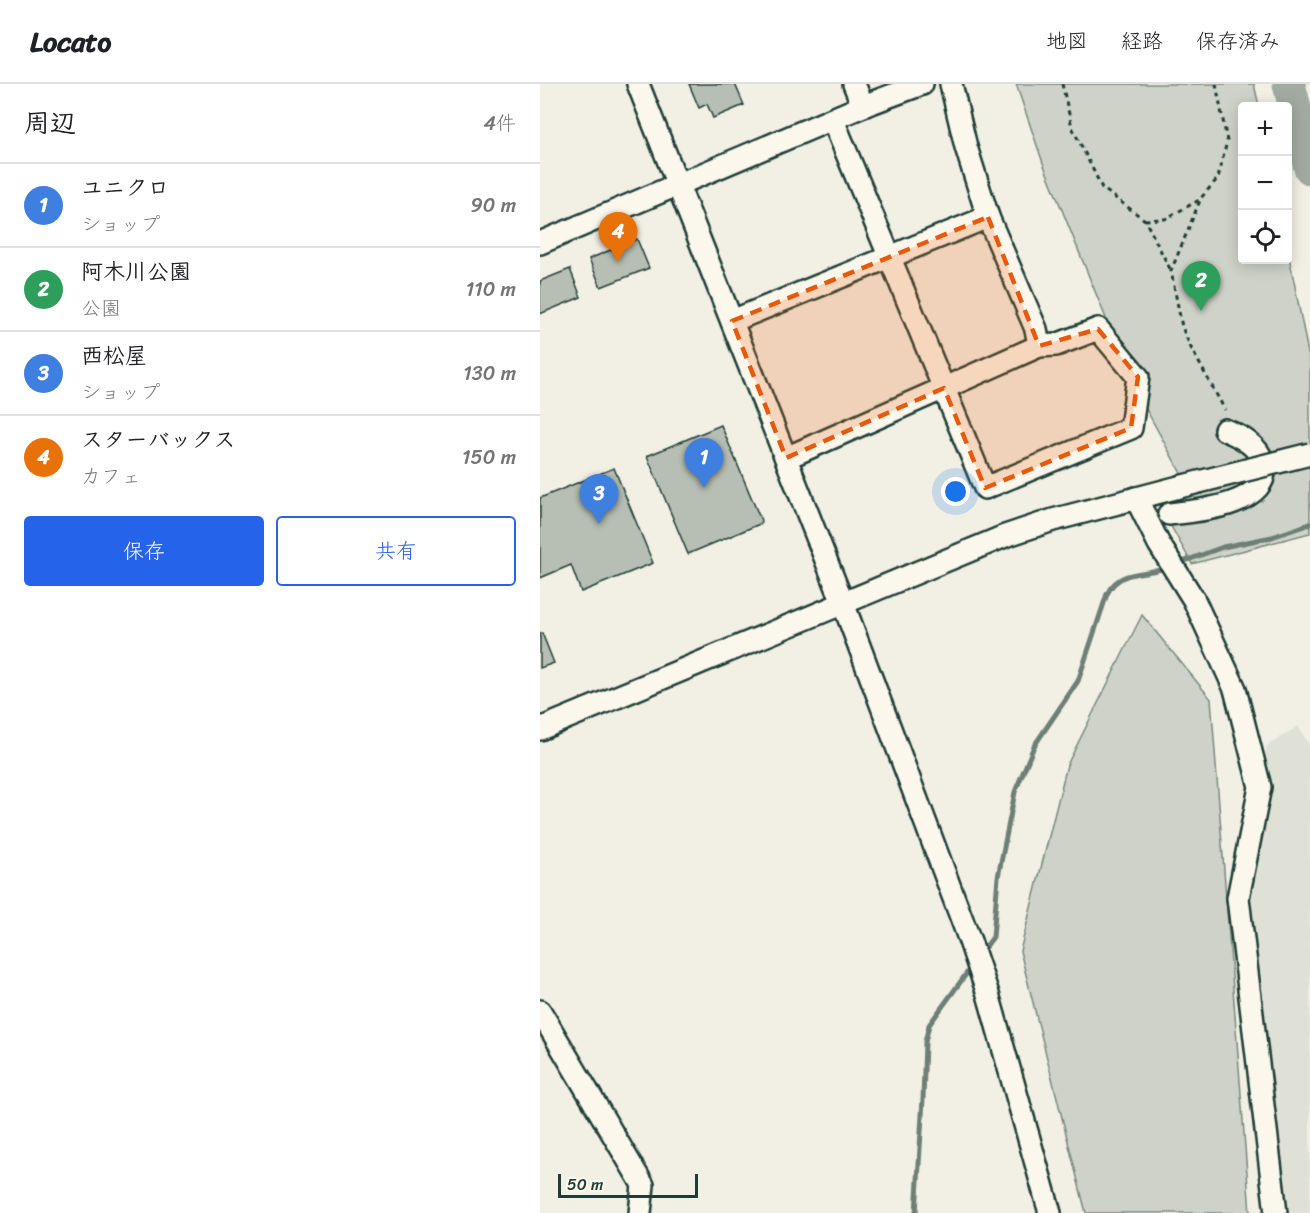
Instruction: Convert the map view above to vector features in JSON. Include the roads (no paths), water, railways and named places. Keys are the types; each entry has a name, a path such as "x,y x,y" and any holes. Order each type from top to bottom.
{"street":[{"path":"638,84 843,603 970,941 988,994 1050,1213"},
{"path":"854,84 864,106"},
{"path":"540,243 678,183 922,84"},
{"path":"951,84 966,147 988,217 1036,329 1040,346"},
{"path":"786,458 944,388 1040,346 1056,345 1098,329 1138,376 1131,428 985,488 944,388 889,257 833,120"},
{"path":"732,321 988,217"},
{"path":"1169,514 1224,504 1247,497 1257,490 1265,471 1262,458 1256,449 1239,435 1225,430"},
{"path":"540,729 1005,536 1053,520 1310,454"},
{"path":"1136,498 1160,544 1194,600 1235,689 1260,788 1239,898 1276,1213"},
{"path":"540,1011 644,1185 640,1213"}],"waterway":[{"path":"1289,84 1310,168"},
{"path":"1177,564 1223,547 1272,537 1310,524"},
{"path":"981,953 993,937 998,877 1015,792 1034,746 1078,681 1107,594 1112,586 1126,576 1169,567"},
{"path":"916,1213 925,1042 929,1025 972,966"}],"place":[{"name":"スターバックス","path":"618,262"},
{"name":"阿木川公園","path":"1201,311"},
{"name":"ユニクロ","path":"704,488"},
{"name":"西松屋","path":"599,524"}]}
